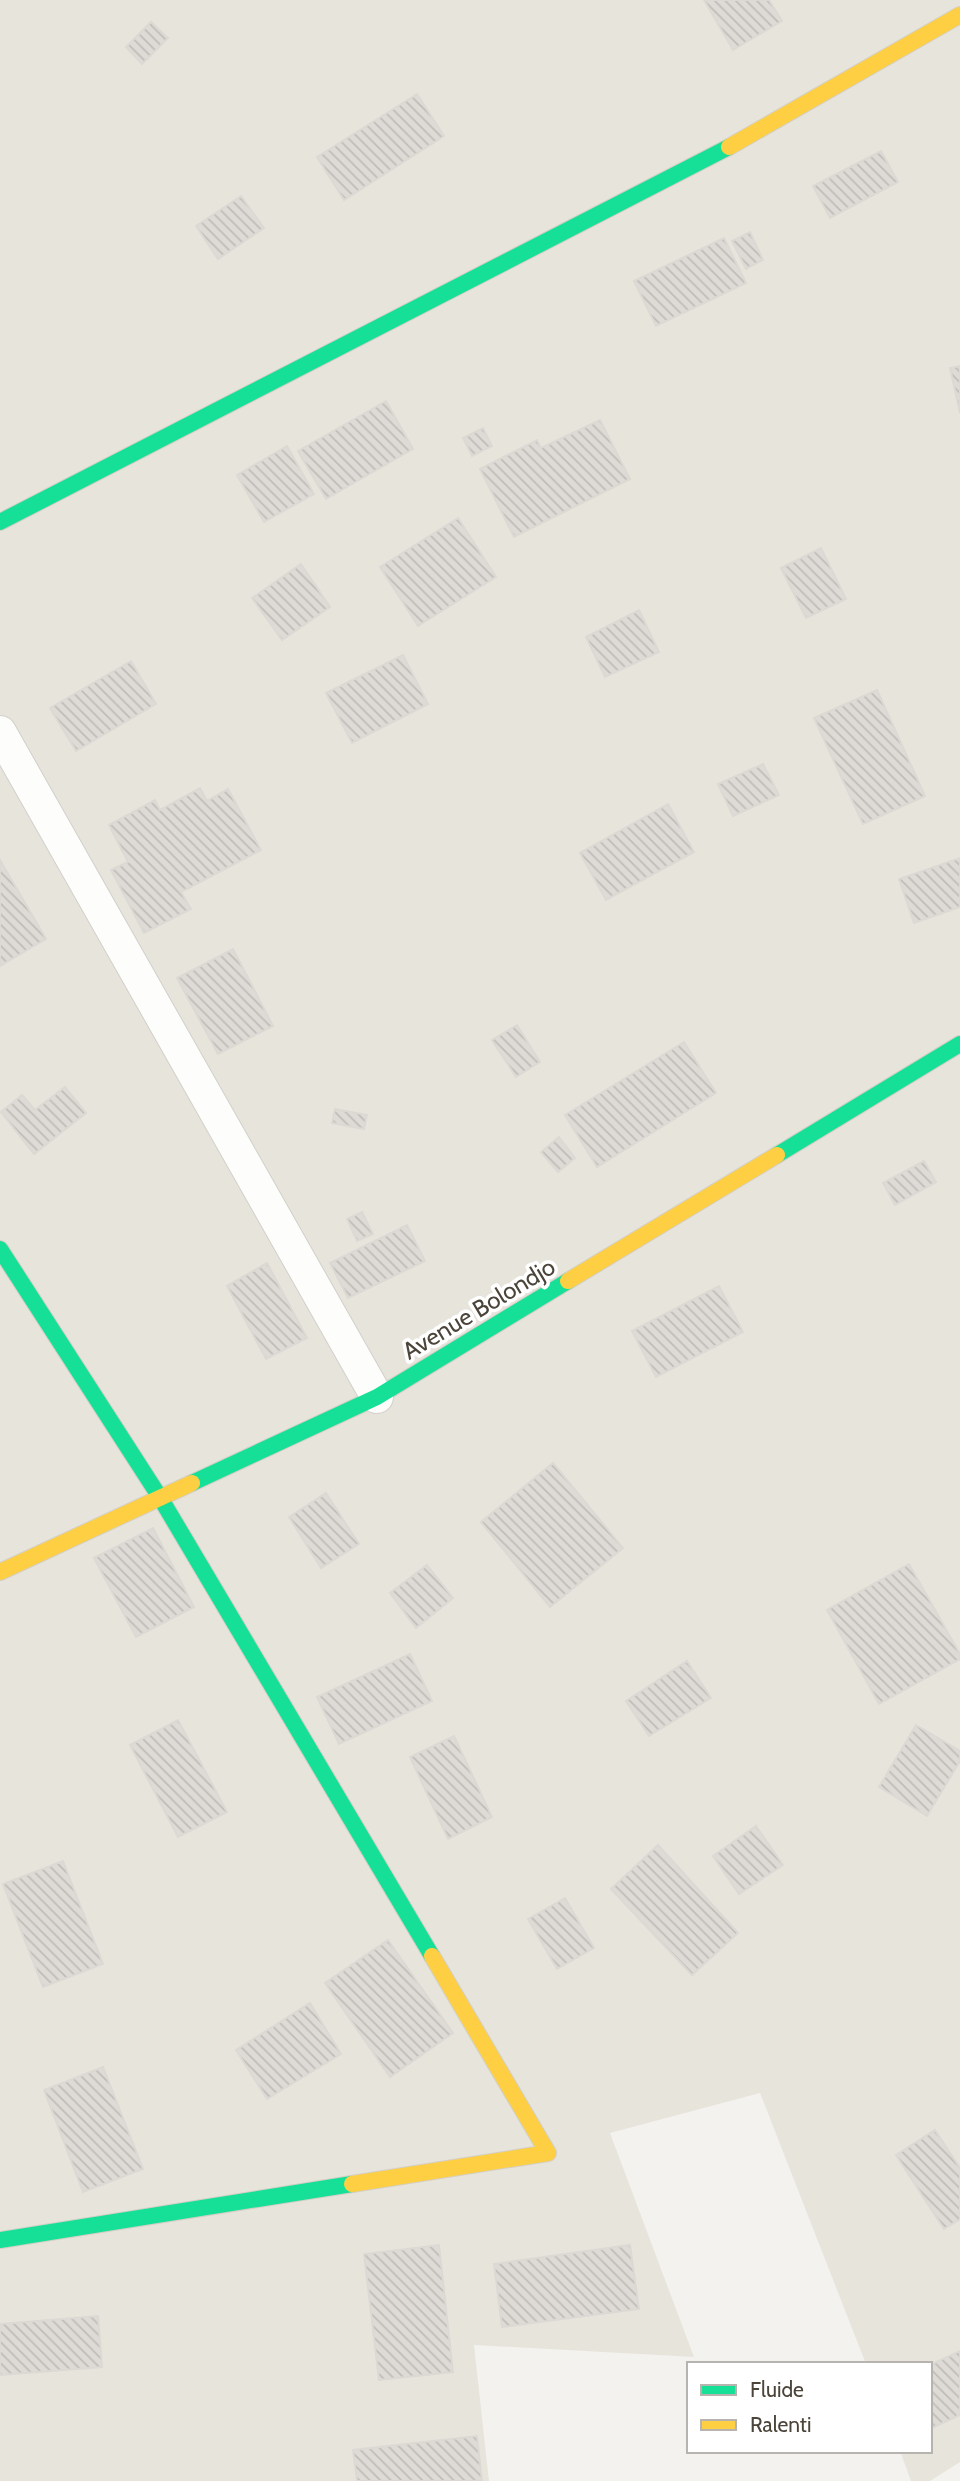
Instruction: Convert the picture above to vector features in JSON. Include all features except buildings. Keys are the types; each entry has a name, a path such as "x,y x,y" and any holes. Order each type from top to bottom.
{"street":[{"path":"0,522 737,143 960,15"},
{"name":"Avenue Bolondjo","path":"0,1572 377,1397 960,1044"},
{"path":"0,1249 161,1499 548,2153 0,2240"}],"lane":[{"path":"0,732 377,1397"}],"shaded area":[{"path":"0,0 960,0 960,2462 930,2481 911,2481 901,2453 932,2453 932,2362 865,2362 760,2093 610,2133 694,2357 474,2345 489,2481 0,2481"}],"traffic: fast":[{"path":"0,522 729,147"},
{"path":"777,1155 960,1044"},
{"path":"0,1249 161,1499 432,1956"},
{"path":"192,1483 377,1397 568,1281"},
{"path":"0,2240 352,2184"}],"traffic: slow":[{"path":"729,147 960,15"},
{"path":"568,1281 777,1155"},
{"path":"0,1572 192,1483"},
{"path":"352,2184 548,2153 432,1956"}]}
